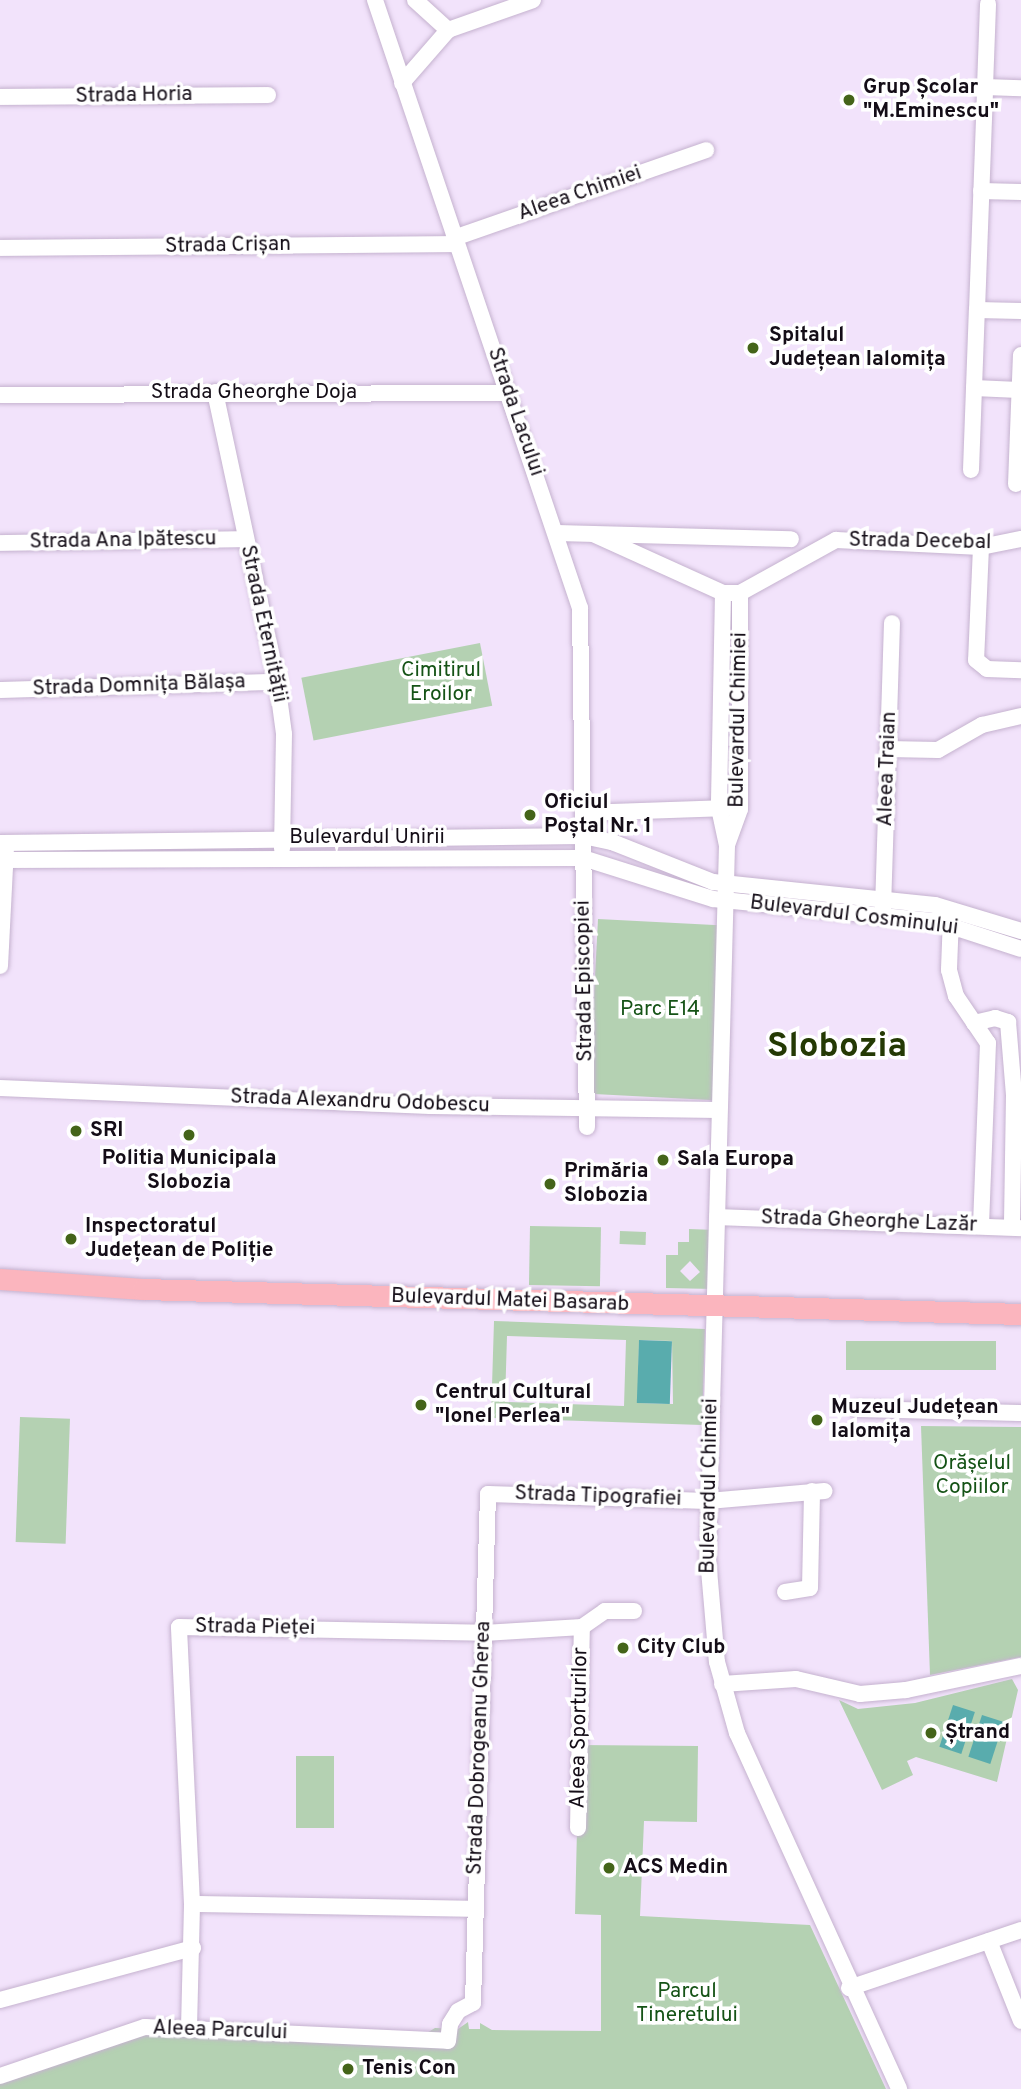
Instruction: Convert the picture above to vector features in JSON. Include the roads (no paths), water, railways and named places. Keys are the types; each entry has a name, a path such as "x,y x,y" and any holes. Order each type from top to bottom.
{"main road":[{"name":"Bulevardul Matei Basarab","path":"0,1279 143,1289 714,1308 1021,1314"}],"street":[{"name":"Strada Lacului","path":"375,0 455,241 573,577 583,632 583,836"},
{"path":"415,0 448,30"},
{"path":"402,83 448,30 533,0"},
{"path":"971,470 988,4"},
{"path":"985,87 1021,88"},
{"name":"Strada Horia","path":"0,97 268,95"},
{"name":"Aleea Chimiei","path":"455,241 706,150"},
{"path":"981,191 1021,192"},
{"name":"Strada Crișan","path":"0,248 455,241"},
{"path":"977,310 1021,311"},
{"path":"1016,484 1021,355"},
{"path":"974,388 1020,390"},
{"name":"Strada Eternității","path":"215,393 277,682 284,734 282,858"},
{"name":"Strada Gheorghe Doja","path":"0,395 508,393"},
{"path":"557,533 791,539"},
{"path":"593,534 732,593"},
{"name":"Strada Decebal","path":"732,593 836,540 981,547 1021,538"},
{"name":"Strada Ana Ipătescu","path":"0,543 245,539"},
{"path":"981,547 976,660 987,669 1021,670"},
{"name":"Bulevardul Chimiei","path":"732,593 719,808 727,845 708,1501 709,1586 722,1684 737,1733 849,1988 899,2089"},
{"name":"Bulevardul Chimiei","path":"727,845 740,809 732,593"},
{"name":"Aleea Traian","path":"882,915 892,623"},
{"name":"Strada Domnița Bălașa","path":"0,690 277,682"},
{"path":"888,749 938,750 982,726 1021,716"},
{"path":"583,813 740,809"},
{"name":"Bulevardul Unirii","path":"3,851 282,839 583,836 612,842 725,893"},
{"name":"Strada Episcopiei","path":"583,836 587,1127"},
{"path":"0,966 3,851"},
{"name":"Bulevardul Unirii","path":"3,851 282,858 583,858 725,893"},
{"name":"Bulevardul Cosminului","path":"725,893 883,898 951,908 1021,932"},
{"name":"Bulevardul Cosminului","path":"725,893 951,924 1021,948"},
{"path":"951,908 949,970 956,996 988,1043 981,1226"},
{"path":"974,1023 995,1018 1008,1022 1014,1095 1016,1228"},
{"name":"Strada Alexandru Odobescu","path":"0,1088 719,1110"},
{"name":"Strada Gheorghe Lazăr","path":"717,1217 1016,1228"},
{"path":"857,1409 1021,1413"},
{"name":"Strada Tipografiei","path":"488,1494 708,1501 818,1492 810,1588 785,1592"},
{"name":"Strada Dobrogeanu Gherea","path":"448,2041 454,2017 473,2003 488,1494"},
{"name":"Aleea Sporturilor","path":"484,1633 582,1627 605,1611 634,1611"},
{"name":"Strada Pieței","path":"192,1904 179,1626 484,1633"},
{"name":"Aleea Sporturilor","path":"578,1828 582,1627"},
{"path":"722,1684 796,1679 860,1693 906,1690 1021,1666"},
{"path":"189,2028 192,1904 475,1909"},
{"path":"849,1988 1021,1930"},
{"path":"989,1941 1021,2021"},
{"path":"0,2000 192,1948"},
{"name":"Aleea Parcului","path":"0,2076 145,2027 448,2041"}],"place":[{"name":"Grup Școlar \"M.Eminescu\"","path":"849,100"},
{"name":"Spitalul Județean Ialomița","path":"753,348"},
{"name":"Oficiul Poștal Nr. 1","path":"530,815"},
{"name":"SRI","path":"76,1131"},
{"name":"Politia Municipala Slobozia","path":"189,1135"},
{"name":"Sala Europa","path":"663,1160"},
{"name":"Primăria Slobozia","path":"550,1184"},
{"name":"Inspectoratul Județean de Poliție","path":"71,1239"},
{"name":"Centrul Cultural \"Ionel Perlea\"","path":"421,1405"},
{"name":"Muzeul Județean Ialomița","path":"817,1420"},
{"name":"City Club","path":"623,1648"},
{"name":"Ștrand","path":"931,1733"},
{"name":"ACS Medin","path":"609,1868"},
{"name":"Tenis Con","path":"348,2069"}],"district":[{"name":"Slobozia","path":"837,1047"}],"park label":[{"name":"Cimitirul Eroilor","path":"441,683"},
{"name":"Parc E14","path":"660,1010"},
{"name":"Orășelul Copiilor","path":"972,1476"},
{"name":"Parcul Tineretului","path":"687,2004"}]}
